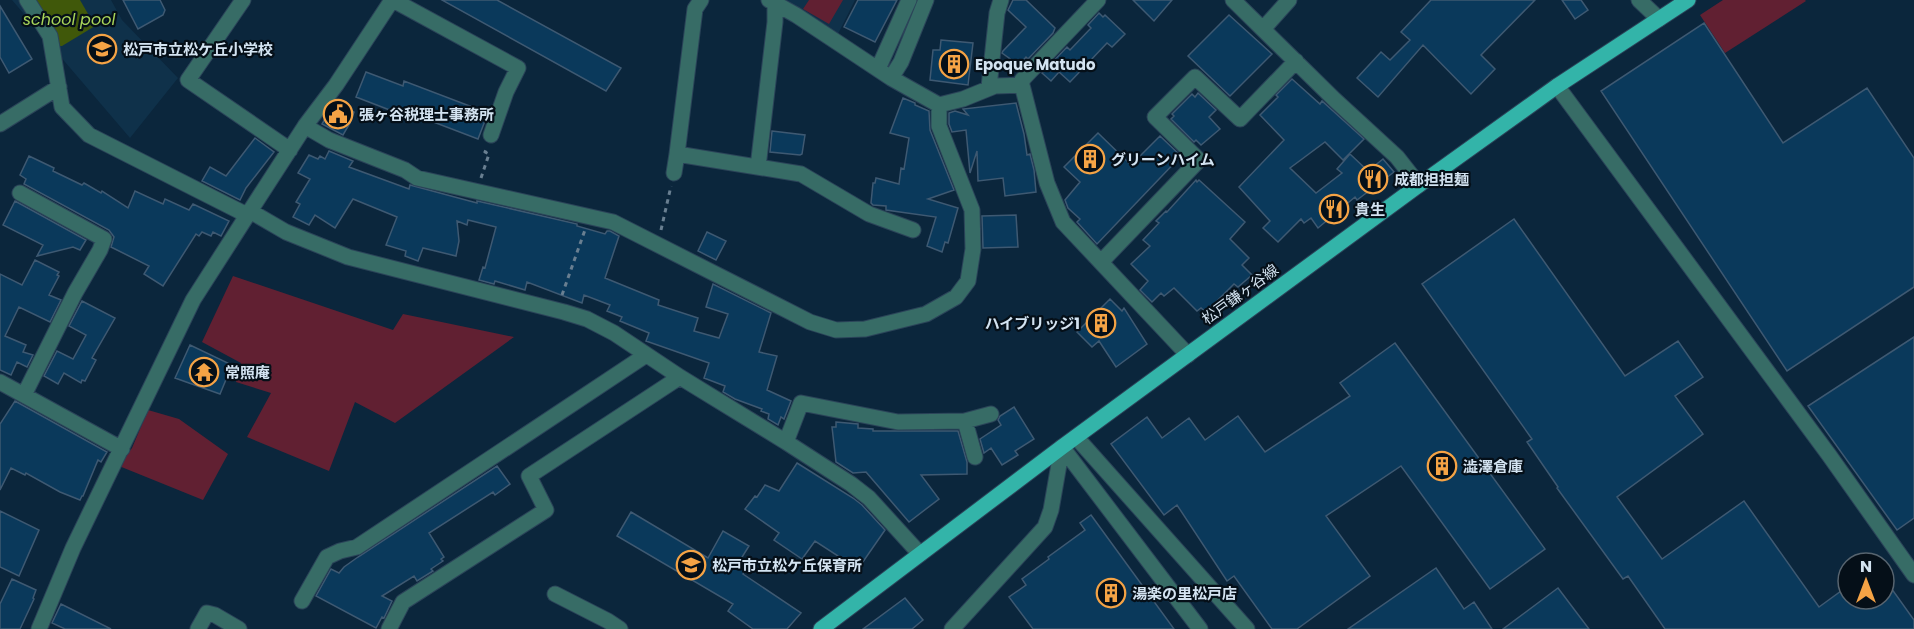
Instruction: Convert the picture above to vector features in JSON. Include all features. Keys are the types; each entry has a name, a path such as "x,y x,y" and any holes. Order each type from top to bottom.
{"main road":[{"name":"松戸鎌ヶ谷線","path":"821,629 1062,447 1419,185 1557,86 1688,0"}],"street":[{"path":"27,0 50,36 62,107 89,135 286,232 348,257 587,319 614,333 851,484 869,498 920,554"},
{"path":"243,0 188,80 290,150"},
{"path":"39,629 73,548 193,300 305,126 336,86 392,0 518,68 506,92 491,135"},
{"path":"674,173 695,9 701,0"},
{"path":"885,73 909,0"},
{"path":"885,73 901,62 926,0"},
{"path":"989,87 997,12 1001,0"},
{"path":"1098,0 1022,80 1022,86 1047,183 1063,222 1188,355"},
{"path":"1233,0 1397,157 1419,185"},
{"path":"1263,29 1289,0"},
{"path":"1640,0 1659,19"},
{"path":"758,167 775,22 772,2"},
{"path":"772,2 939,105 963,99 989,87 1022,86"},
{"path":"1101,262 1199,160 1155,117 1195,77 1240,119 1296,61"},
{"path":"1557,86 1829,455 1914,575"},
{"path":"0,124 59,87"},
{"path":"305,126 329,140 405,170 417,178 613,222 810,322 836,330 865,329 926,314 956,297 968,281 973,249 972,210 939,126 939,105"},
{"path":"677,154 801,174 869,214 913,230"},
{"path":"20,193 104,239 24,395"},
{"path":"302,601 327,557 357,547 646,355"},
{"path":"389,629 403,602 546,510 528,476 680,377"},
{"path":"0,382 122,449"},
{"path":"786,441 801,403 898,422 965,421 991,414"},
{"path":"965,421 975,457"},
{"path":"1076,437 1247,629"},
{"path":"952,629 1045,527 1051,510 1062,447"},
{"path":"1062,447 1200,629"},
{"path":"555,594 620,629"},
{"path":"198,629 207,613 239,629"}],"path":[{"path":"476,191 489,154 485,152 491,135"},
{"path":"655,242 661,229 674,173"},
{"path":"557,310 589,217"}],"shaded area":[{"name":"松戸市立松ケ丘小学校","path":"12,0 111,0 122,20 178,78 130,138"},
{"path":"782,0 855,0 838,34"},
{"path":"809,0 843,0 829,24 803,9"},
{"path":"1723,0 1806,1 1725,53 1700,15"},
{"path":"233,276 393,330 403,314 514,337 395,423 355,402 329,471 247,437 271,393 236,382 241,363 202,342"},
{"path":"148,410 179,419 228,454 203,500 119,466 132,448"}],"water":[{"name":"school pool","path":"34,0 80,0 95,26 60,46"}],"building":[{"path":"123,0 160,0 165,10 163,15 138,29"},
{"path":"442,0 497,0 621,68 606,91"},
{"path":"858,0 897,0 875,42 844,27"},
{"path":"1013,0 1026,0 1055,28 1028,59 1026,57 1019,65 1002,53 1026,27 1008,10"},
{"path":"1133,0 1172,0 1154,21"},
{"path":"1431,0 1535,0 1481,55 1495,69 1471,94 1423,45 1378,97 1357,78 1381,52 1390,60 1410,40 1401,32"},
{"path":"1562,0 1581,0 1588,10 1575,19"},
{"path":"0,6 32,59 9,73 0,57"},
{"path":"1099,13 1103,17 1105,15 1125,34 1112,47 1107,43 1070,82 1059,72 1051,81 1042,73 1067,47 1070,50 1091,28 1088,25"},
{"path":"1229,15 1272,54 1230,96 1188,56"},
{"path":"1704,23 1783,143 1867,88 1914,158 1914,287 1787,371 1601,91"},
{"name":"Epoque Matudo","path":"941,40 973,43 968,85 930,80 933,50 940,50"},
{"path":"366,72 403,86 404,81 488,113 478,139 402,110 400,114 356,97"},
{"path":"1292,79 1320,104 1322,101 1364,139 1343,160 1325,142 1290,168 1316,193 1342,173 1337,169 1350,154 1368,171 1383,159 1394,172 1357,200 1355,197 1318,228 1311,218 1304,223 1301,219 1278,242 1263,228 1270,221 1239,187 1284,140 1260,115"},
{"path":"1198,93 1216,110 1209,117 1220,129 1201,145 1196,140 1194,142 1171,119 1174,116 1172,114 1192,94 1195,97"},
{"path":"903,98 929,111 930,130 954,190 928,199 958,208 948,243 945,242 942,252 927,246 936,217 886,210 886,206 871,203 873,183 876,178 899,184 901,168 904,169 909,138 890,133"},
{"path":"335,102 354,112 343,135 322,124"},
{"path":"1016,103 1027,155 1030,154 1034,170 1036,192 1005,196 1003,178 978,181 977,151 970,173 966,130 952,132 949,113 955,111 968,115 963,109"},
{"path":"772,131 805,135 802,154 770,152"},
{"path":"1098,133 1131,165 1160,136 1181,156 1097,244 1077,222 1080,219 1068,208 1065,200 1080,182 1064,167"},
{"path":"255,138 274,152 246,188 240,200 202,181 210,167 226,176"},
{"path":"329,151 353,161 349,167 409,189 410,185 477,203 477,201 577,224 577,226 605,234 610,231 619,236 605,278 659,300 658,305 698,318 694,331 719,338 728,314 706,307 713,284 771,313 759,352 777,356 767,390 791,401 784,419 781,417 778,425 768,419 769,414 761,411 762,409 723,392 725,386 704,378 709,363 646,341 649,333 620,321 622,317 607,311 610,305 584,295 582,303 527,282 525,290 495,281 494,284 479,280 483,267 485,268 496,227 468,220 467,225 457,221 459,241 456,256 423,248 418,261 405,256 406,251 386,245 397,217 353,199 335,228 315,215 309,225 293,217 300,204 296,202 310,179 298,173 309,155 325,159"},
{"path":"29,156 82,185 84,183 101,193 102,191 128,208 135,191 163,204 165,199 189,210 193,204 229,221 221,236 213,232 211,236 202,232 199,236 196,234 163,286 144,274 149,266 111,247 114,237 109,230 24,184 26,179 20,175"},
{"path":"1196,180 1197,182 1199,180 1245,222 1230,239 1249,258 1242,265 1252,275 1238,287 1234,284 1206,312 1201,308 1197,311 1174,288 1164,296 1161,293 1152,302 1140,290 1148,281 1131,264 1150,246 1143,240 1159,223 1156,221"},
{"path":"15,201 86,240 80,250 73,247 37,256 43,245 3,225"},
{"path":"1016,215 1018,247 983,248 982,216"},
{"path":"1514,219 1625,376 1678,341 1703,377 1675,396 1703,434 1617,497 1662,559 1744,501 1819,607 1836,595 1836,611 1896,611 1896,595 1914,620 1914,629 1665,629 1628,576 1623,579 1557,488 1527,442 1532,439 1422,284"},
{"path":"707,232 726,241 716,260 698,251"},
{"path":"35,260 59,272 49,295 61,300 50,322 19,307 5,336 26,345 23,352 33,355 27,367 17,362 11,375 0,370 0,274 22,285"},
{"path":"1110,299 1122,311 1124,308 1147,344 1116,367 1099,341 1092,347 1077,332"},
{"path":"82,301 115,318 92,358 96,360 85,381 82,380 81,383 64,373 58,384 44,376 57,351 73,359 86,335 69,326"},
{"path":"1914,337 1914,518 1897,530 1808,406"},
{"path":"1395,343 1545,549 1490,589 1401,466 1326,516 1370,576 1297,629 1272,629 1234,576 1227,581 1177,505 1164,515 1111,444 1147,417 1162,438 1189,418 1205,440 1238,416 1265,452 1350,396 1340,383"},
{"name":"常照庵","path":"190,345 232,365 220,394 175,378"},
{"path":"15,401 107,452 101,462 98,460 80,500 11,468 0,490 0,424"},
{"path":"1014,407 1034,439 1015,451 1018,455 1002,465 991,448 984,453 980,439 1001,425 998,420 1000,416"},
{"path":"836,422 858,424 858,428 873,429 873,431 958,431 967,462 967,474 921,475 939,499 909,522 866,472 853,473 836,462 832,427 836,427"},
{"path":"797,463 853,498 885,530 858,569 815,541 802,559 774,540 779,533 745,509 765,485 779,491"},
{"path":"497,466 510,484 495,495 493,492 429,533 444,557 441,559 443,561 431,569 433,571 417,581 414,576 382,596 392,601 376,628 316,596 331,569 339,573 358,557"},
{"path":"0,511 39,530 19,576 0,567"},
{"path":"631,512 708,558 723,531 749,546 737,565 745,570 743,574 801,613 787,629 753,629 728,611 733,604 617,536"},
{"name":"湯楽の里松戸店","path":"1091,515 1174,629 1033,629 1009,597 1026,585 1022,579 1085,530 1080,523"},
{"path":"1436,568 1464,609 1474,602 1492,629 1348,629"},
{"path":"12,579 36,590 34,599 20,629 0,629 0,604"},
{"path":"1558,588 1589,629 1503,629"},
{"path":"905,598 923,620 912,629 863,629"},
{"path":"61,604 111,629 65,629 52,623"}],"place":[{"name":"松戸市立松ケ丘小学校","path":"102,49"},
{"name":"Epoque Matudo","path":"954,64"},
{"name":"張ヶ谷税理士事務所","path":"338,114"},
{"name":"グリーンハイム","path":"1090,159"},
{"name":"成都担担麺","path":"1373,179"},
{"name":"貴生","path":"1334,209"},
{"name":"ハイブリッジ1","path":"1101,323"},
{"name":"常照庵","path":"204,372"},
{"name":"澁澤倉庫","path":"1442,466"},
{"name":"松戸市立松ケ丘保育所","path":"691,565"},
{"name":"湯楽の里松戸店","path":"1111,593"}]}
